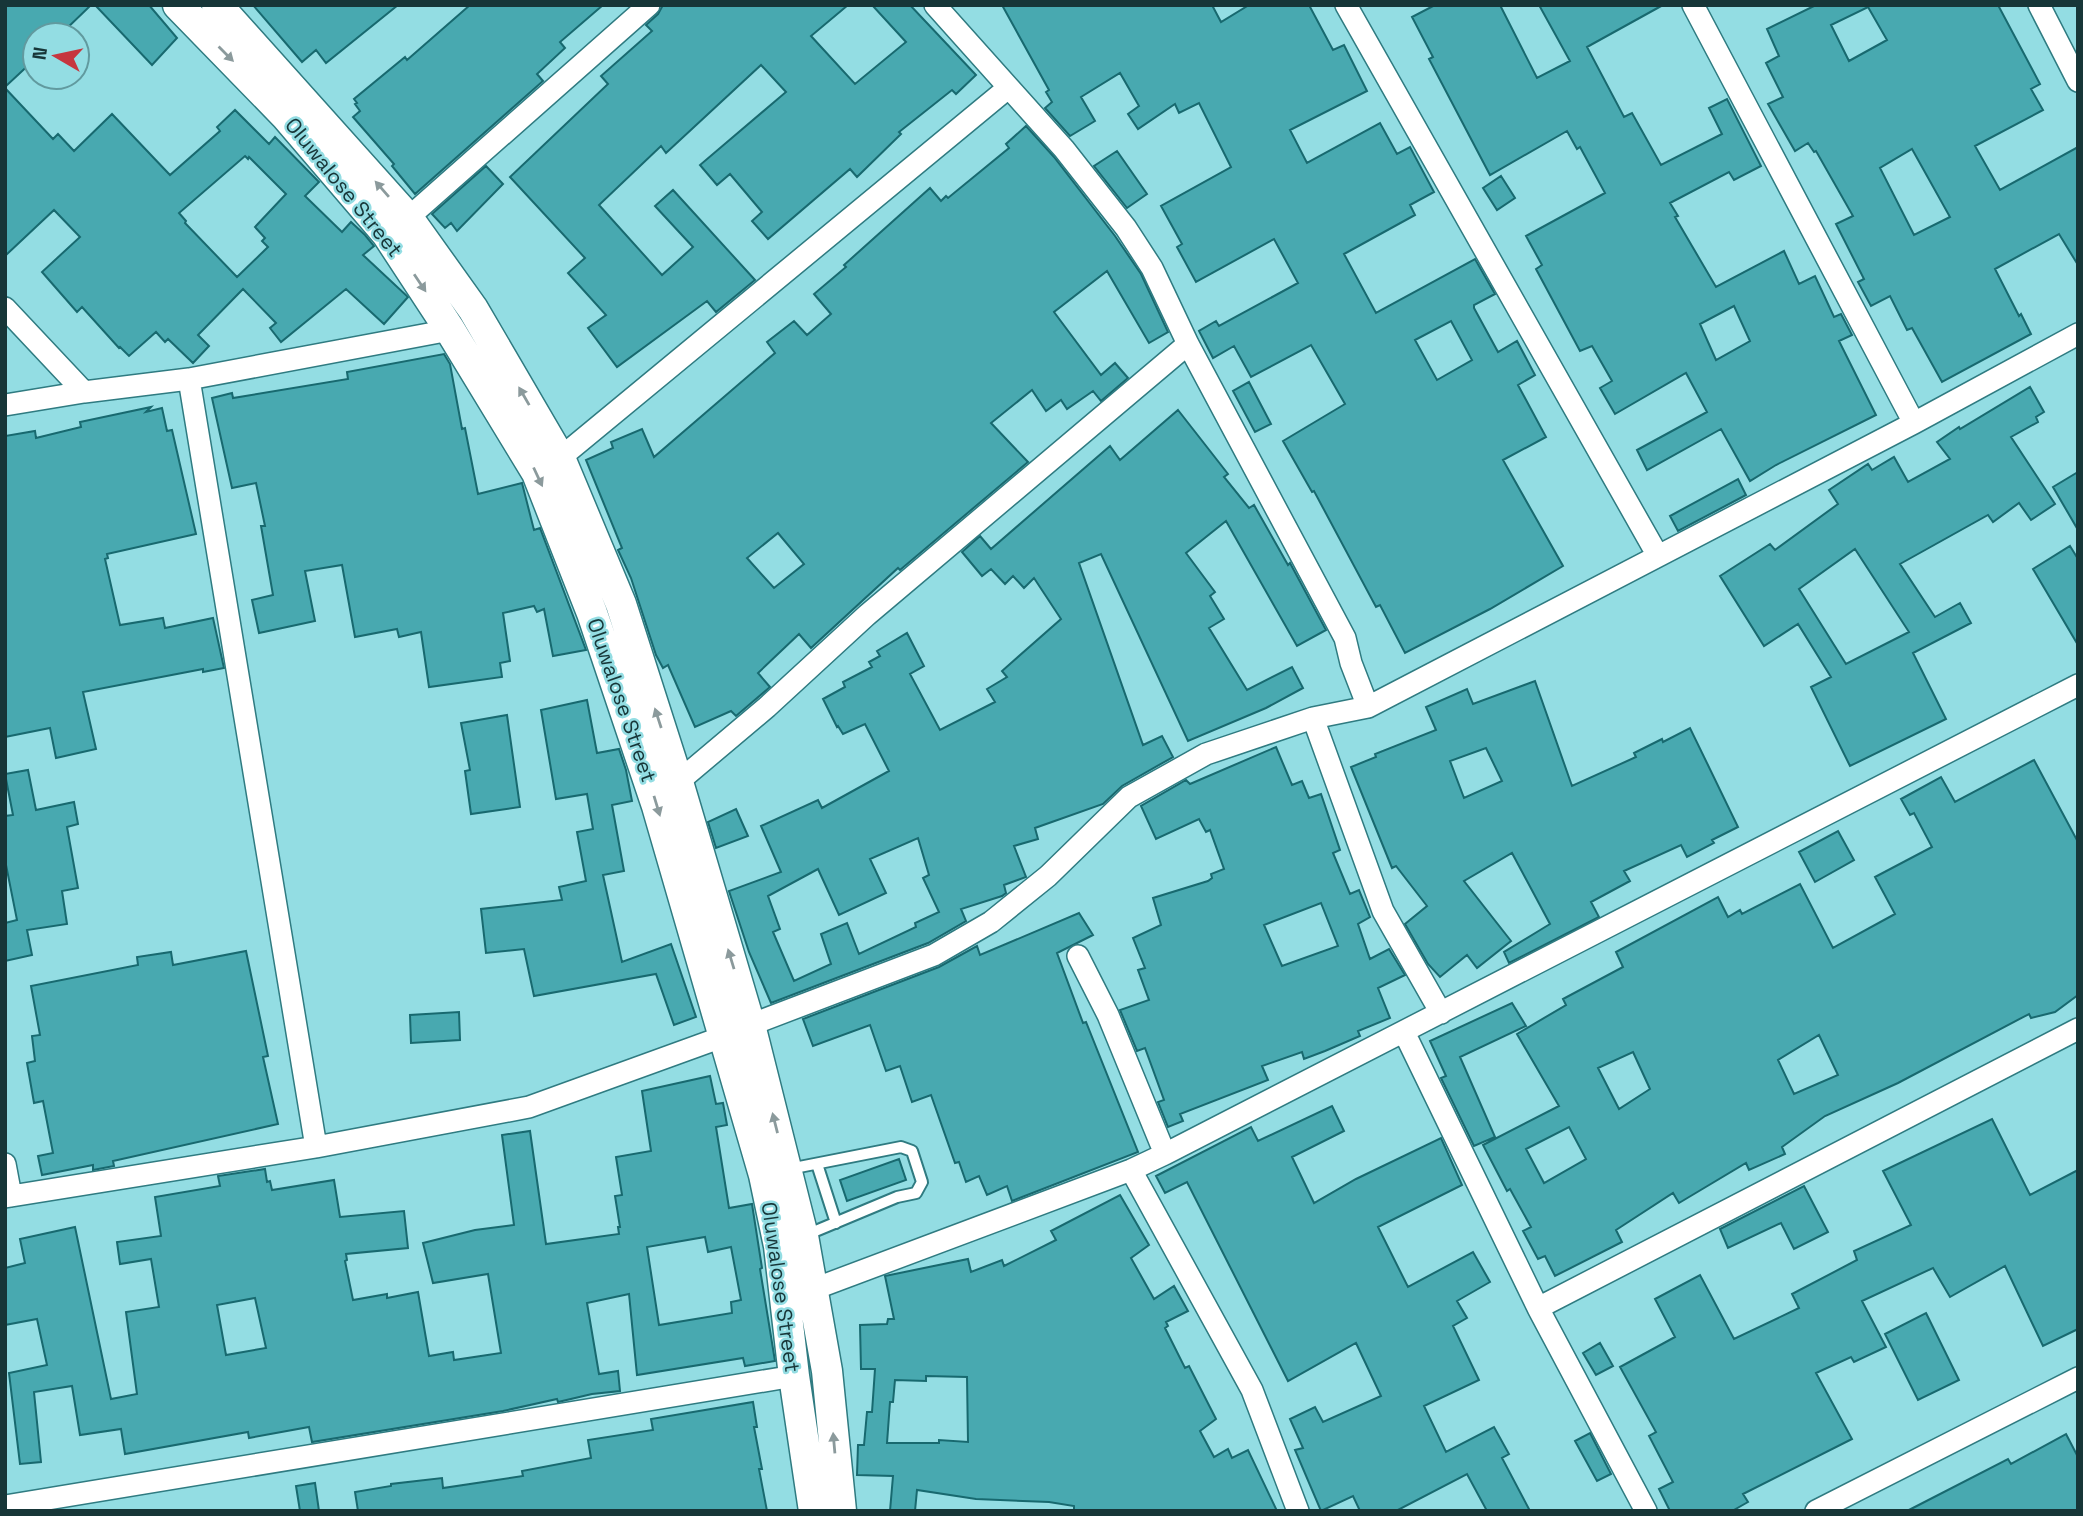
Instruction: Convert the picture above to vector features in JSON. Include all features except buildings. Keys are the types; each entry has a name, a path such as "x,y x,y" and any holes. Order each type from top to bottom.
{"street":[{"name":"Oluwalose Street","path":"178,5 295,108 408,218 473,309 560,458 621,604 678,782 737,1030 764,1175 814,1289 827,1371 841,1511"},
{"name":"Oluwalose Street","path":"217,5 387,234 450,330 537,473 587,600 786,1170 791,1241 794,1376 814,1511"},
{"path":"408,218 649,5"},
{"path":"935,5 1064,149 1126,228 1152,268 1188,344 1345,638 1351,663 1368,707"},
{"path":"1346,5 1658,556"},
{"path":"1693,5 1914,423"},
{"path":"2039,5 2078,81"},
{"path":"560,458 1008,88"},
{"path":"5,308 84,392"},
{"path":"5,405 189,379 450,330"},
{"path":"5,1164 8,1197 316,1147 529,1107 934,955 991,922 1048,876 1129,797 1206,754 1313,718 1368,707 1914,423 2078,334"},
{"path":"678,782 767,707 867,615 1188,344"},
{"path":"189,379 316,1147"},
{"path":"814,1289 1131,1170 1165,1154 2078,685"},
{"path":"1313,718 1383,911 1440,1013"},
{"path":"1078,956 1108,1016 1165,1154"},
{"path":"1538,1308 2078,1029"},
{"path":"1404,1032 1538,1308 1646,1511"},
{"path":"1131,1170 1252,1390 1298,1511"},
{"path":"5,1506 794,1376"},
{"path":"1816,1511 2078,1378"}],"lane":[{"path":"786,1170 901,1147 912,1151 922,1182 916,1193 897,1198 791,1241"},
{"path":"817,1164 835,1223"}]}
